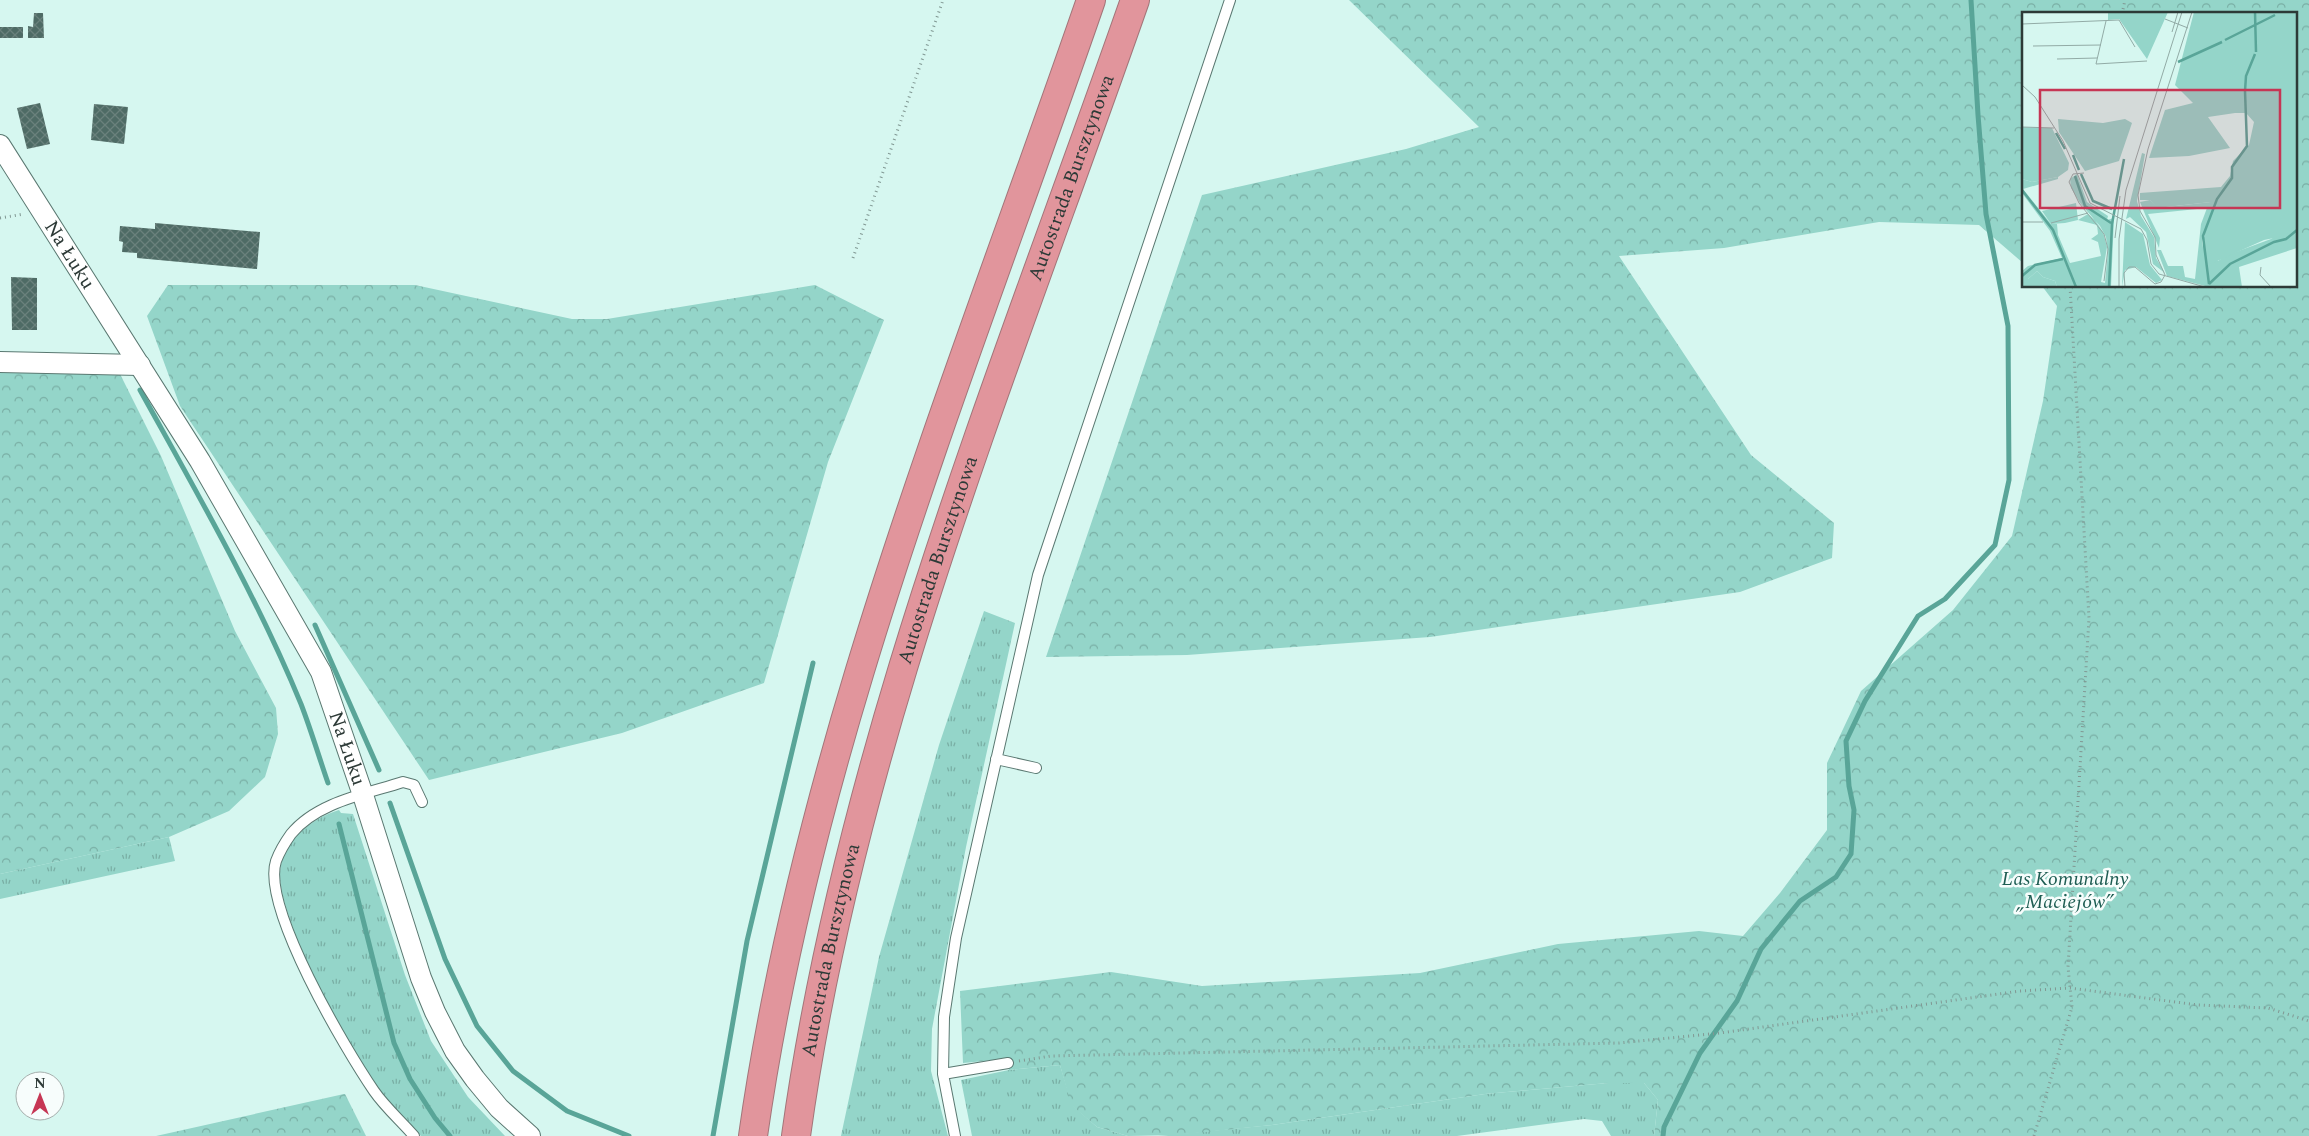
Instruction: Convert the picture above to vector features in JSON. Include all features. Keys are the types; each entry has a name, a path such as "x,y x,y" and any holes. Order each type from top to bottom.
{"highway":[{"name":"Autostrada Bursztynowa","path":"753,1136 786,956 844,719 925,467 1091,0"},
{"name":"Autostrada Bursztynowa","path":"796,1136 826,964 854,843 885,729 926,595 965,480 1135,0"}],"street":[{"name":"Na Łuku","path":"0,145 219,492 320,672 363,795 421,978 445,1032 466,1067 486,1093 530,1136"},
{"path":"0,362 140,365"}],"lane":[{"path":"955,1136 943,1074 944,1017 956,938 1038,575 1230,0"},
{"path":"996,759 1036,768"},
{"path":"414,1136 375,1093 342,1040 301,959 283,916 276,888 276,861 292,834 316,812 403,782 414,785 422,802"},
{"path":"943,1074 1008,1063"}],"path":[{"path":"853,258 943,0"},
{"path":"2034,1136 2053,1065 2072,1007 2068,967 2089,618 2070,288"},
{"path":"1008,1063 1051,1056 1619,1043 1708,1035 2020,991 2070,988 2198,1005 2268,1008 2309,1021"}],"green space":[{"name":"Las Komunalny „Maciejów”","path":"1349,0 2309,0 2309,1136 1654,1136 1658,1100 1644,1083 1608,1083 1485,1094 1272,1125 1176,1135 1128,1136 1097,1127 1071,1105 1060,1065 1009,1070 1006,1059 963,1063 960,991 1111,972 1202,986 1420,973 1558,944 1699,931 1743,936 1780,893 1827,830 1827,763 1861,691 1953,610 2012,536 2043,401 2057,306 2044,288 2296,288 2296,12 2022,12 2022,262 1979,225 1879,222 1724,248 1619,256 1751,455 1834,523 1832,558 1740,592 1430,637 1187,655 1046,657 1202,195 1406,149 1479,127"},
{"path":"168,285 415,285 572,319 607,319 815,285 884,320 828,462 764,683 622,733 429,780 180,406 147,316"},
{"path":"0,362 115,364 161,456 235,631 276,708 278,734 265,777 229,811 169,837 0,874"},
{"path":"984,611 1015,623 966,847 932,1029 931,1071 948,1136 841,1136 879,957 939,745"},
{"path":"339,810 341,813 353,814 405,975 431,1041 468,1097 505,1136 421,1136 380,1091 351,1048 334,1018 302,952 290,920 282,893 280,872 286,850 300,832 319,819"},
{"path":"169,837 175,861 0,899 0,874"},
{"path":"1060,1065 1072,1105 1097,1127 1128,1136 972,1136 961,1080 1009,1070"},
{"path":"1608,1083 1644,1083 1658,1100 1654,1136 1611,1136 1602,1121 1584,1119 1457,1136 1158,1136 1272,1125 1485,1094"},
{"path":"344,1094 366,1136 156,1136"}],"building":[{"path":"34,13 43,13 44,38 28,38 28,26 33,27"},
{"path":"0,27 23,27 23,38 0,38"},
{"path":"40,103 50,144 27,149 17,108"},
{"path":"94,104 128,107 124,144 91,140"},
{"path":"155,223 260,232 257,269 137,258 137,253 122,252 123,242 119,241 120,226 155,229"},
{"path":"11,277 37,278 37,330 12,330"}],"waterway":[{"path":"1663,1136 1664,1127 1700,1053 1737,1001 1761,949 1800,901 1836,877 1851,854 1854,810 1849,786 1846,741 1865,701 1918,616 1945,599 1995,545 2009,480 2008,326 1986,214 1971,0"},
{"path":"140,390 225,545 265,623 301,704 328,783"},
{"path":"315,625 379,770"},
{"path":"713,1136 747,941 813,663"},
{"path":"390,803 445,959 477,1026 513,1071 567,1111 629,1136"},
{"path":"339,824 394,1043 410,1079 435,1118 450,1136"}]}
